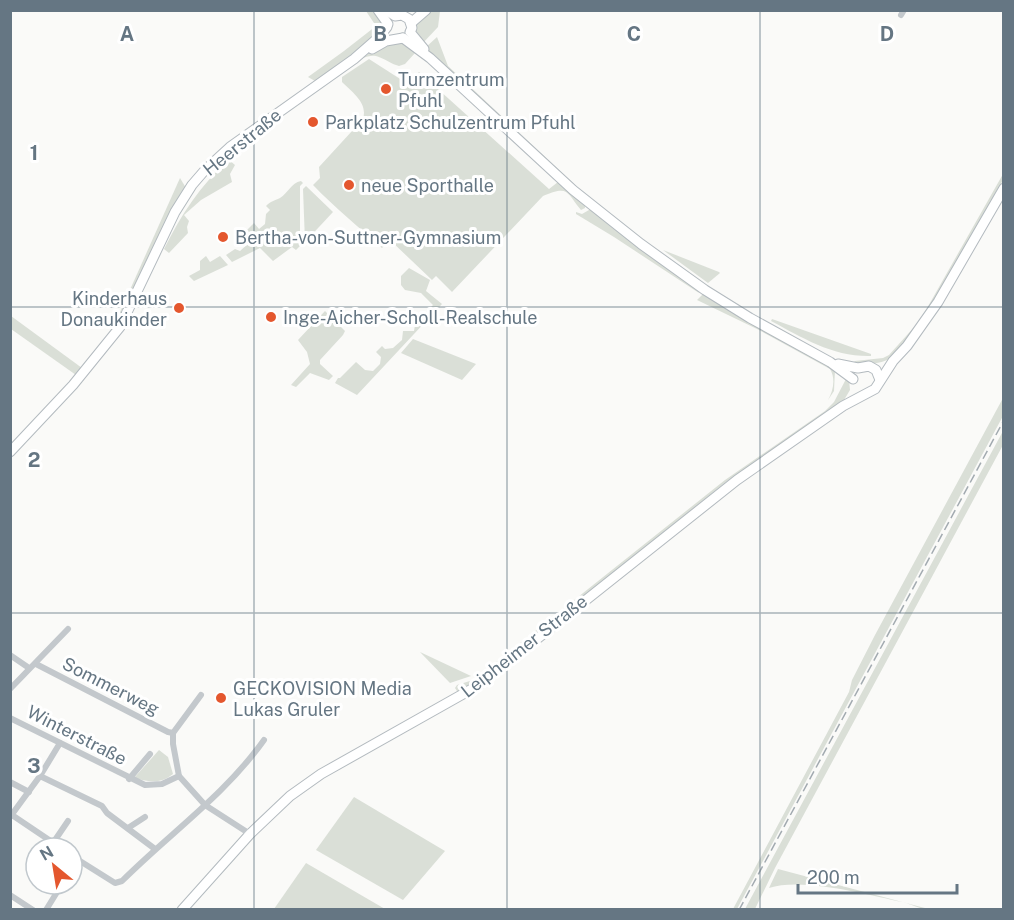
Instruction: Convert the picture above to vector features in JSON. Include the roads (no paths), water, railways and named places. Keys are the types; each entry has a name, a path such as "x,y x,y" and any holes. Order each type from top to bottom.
{"street":[{"path":"378,10 388,25 390,34 405,30"},
{"path":"386,10 395,16 430,58 573,190 640,244 723,301 830,362 854,382 860,391 867,392 875,389 907,346 938,302 1004,188"},
{"name":"Heerstraße","path":"405,30 419,10"},
{"name":"Heerstraße","path":"354,59 405,30 426,10"},
{"name":"Heerstraße","path":"10,452 58,402 109,342 127,315 175,212 192,185 205,170 230,147 354,59 378,38 395,16"},
{"path":"830,362 858,368 866,366 873,368 880,380"},
{"path":"873,368 893,362"},
{"path":"854,382 858,368"},
{"name":"Leipheimer Straße","path":"843,406 853,393 854,382"},
{"name":"Leipheimer Straße","path":"182,909 250,834 290,796 321,774 479,685 729,485 843,406 867,392"},
{"path":"10,689 68,629"},
{"path":"10,655 29,668"},
{"name":"Sommerweg","path":"36,664 173,733"},
{"path":"201,695 173,733 179,776 205,805 250,834"},
{"name":"Winterstraße","path":"10,718 145,785 162,784 179,776"},
{"path":"84,864 115,883 122,881 205,805 250,759 264,740"},
{"path":"42,836 11,816 60,743"},
{"name":"Winterstraße","path":"129,779 150,754"},
{"path":"40,776 102,806 107,813 155,849"},
{"path":"10,782 29,792"},
{"path":"128,828 146,817"},
{"path":"58,836 68,821"},
{"path":"10,895 33,909"},
{"path":"46,909 54,896"}],"railway":[{"path":"739,910 1004,420"}],"place":[{"name":"Turnzentrum Pfuhl","path":"386,89"},
{"name":"Parkplatz Schulzentrum Pfuhl","path":"313,122"},
{"name":"neue Sporthalle","path":"349,185"},
{"name":"Bertha-von-Suttner-Gymnasium","path":"223,237"},
{"name":"Kinderhaus Donaukinder","path":"179,308"},
{"name":"Inge-Aicher-Scholl-Realschule","path":"271,317"},
{"name":"GECKOVISION Media Lukas Gruler","path":"221,698"}]}
